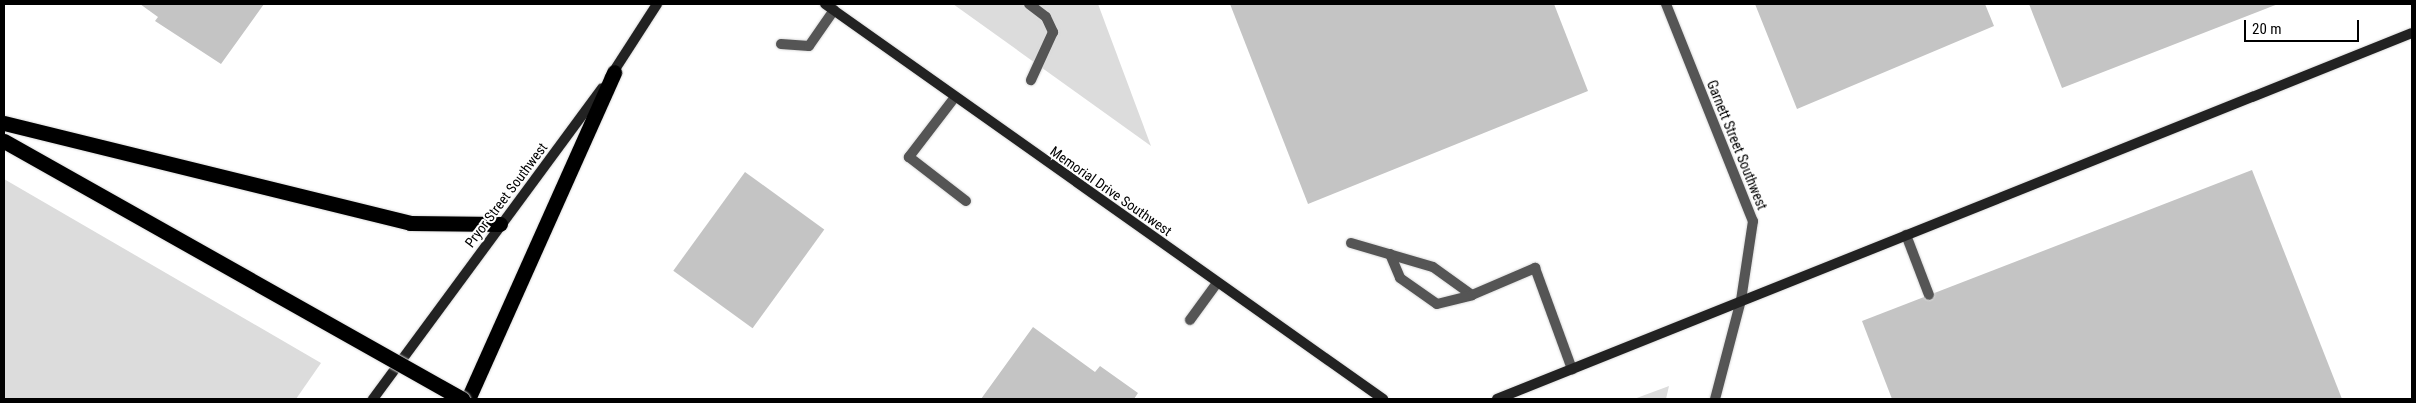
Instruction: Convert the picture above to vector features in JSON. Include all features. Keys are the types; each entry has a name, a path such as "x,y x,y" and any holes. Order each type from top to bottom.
{"highway":[{"path":"468,399 614,72"},
{"path":"4,123 410,223 500,224"},
{"path":"4,141 462,399"}],"main road":[{"name":"Pryor Street Southwest","path":"373,399 500,224 614,72 657,4"},
{"name":"Memorial Drive Southwest","path":"824,4 1383,399"},
{"path":"1497,399 2412,33"}],"street":[{"path":"1029,4 1046,17 1053,32 1031,80"},
{"name":"Garnett Street Southwest","path":"1666,4 1753,221 1741,300 1715,399"},
{"path":"781,44 809,46 834,10"},
{"path":"955,97 909,157 966,201"},
{"path":"1906,235 1929,295"},
{"path":"1351,243 1433,267 1472,295"},
{"path":"1390,254 1400,278 1438,304 1472,295 1535,268 1572,369"},
{"path":"1190,320 1217,283"}],"shaded area":[{"path":"953,4 1098,4 1151,146"},
{"path":"4,179 321,363 296,399 4,399"},
{"path":"1669,386 1666,399 1634,399"}],"building":[{"path":"140,4 264,4 221,64 155,21 158,17"},
{"path":"1230,4 1554,4 1588,91 1308,204"},
{"path":"1755,4 1985,4 1994,26 1797,109"},
{"path":"2029,4 2278,4 2062,88"},
{"path":"2252,170 2342,399 1892,399 1862,321"},
{"path":"745,172 824,230 753,328 673,271"},
{"path":"1033,327 1095,372 1100,366 1138,393 1134,399 981,399"}]}
